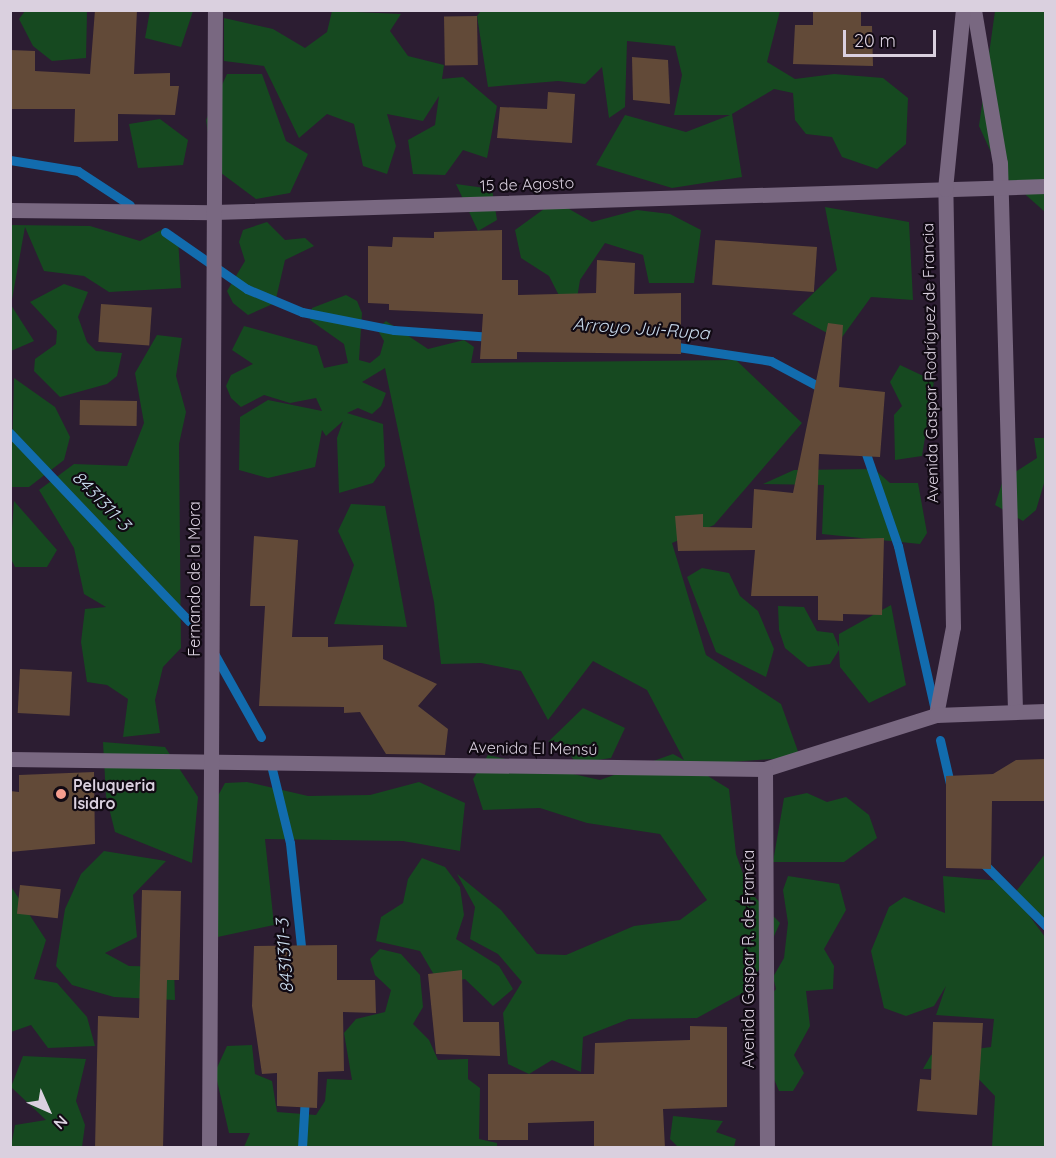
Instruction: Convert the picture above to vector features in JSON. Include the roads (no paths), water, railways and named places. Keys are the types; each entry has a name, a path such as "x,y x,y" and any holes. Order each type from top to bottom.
{"street":[{"name":"Fernando de la Mora","path":"209,1148 215,10"},
{"name":"Avenida Gaspar Rodríguez de Francia","path":"936,714 953,627 945,189 963,10"},
{"path":"974,10 1001,187 1016,712"},
{"name":"15 de Agosto","path":"10,210 214,212 1046,186"},
{"name":"Avenida El Mensú","path":"10,759 765,770 936,714 1046,711"},
{"name":"Avenida Gaspar R. de Francia","path":"765,770 766,1148"}],"waterway":[{"name":"Arroyo Jui-Rupa","path":"10,160 78,171 130,205"},
{"name":"Arroyo Jui-Rupa","path":"165,232 247,289 302,312 394,330 492,337"},
{"name":"Arroyo Jui-Rupa","path":"671,346 771,361 825,390"},
{"name":"8431311-3","path":"10,433 189,621"},
{"name":"Arroyo Jui-Rupa","path":"863,445 898,546 934,706"},
{"name":"8431311-3","path":"215,655 261,737"},
{"name":"Arroyo Jui-Rupa","path":"940,740 951,788"},
{"name":"8431311-3","path":"271,765 290,843 302,956"},
{"name":"Arroyo Jui-Rupa","path":"982,862 1046,926"},
{"name":"8431311-3","path":"302,1148 305,1096"}],"place":[{"name":"Peluqueria Isidro","path":"61,794"}]}
